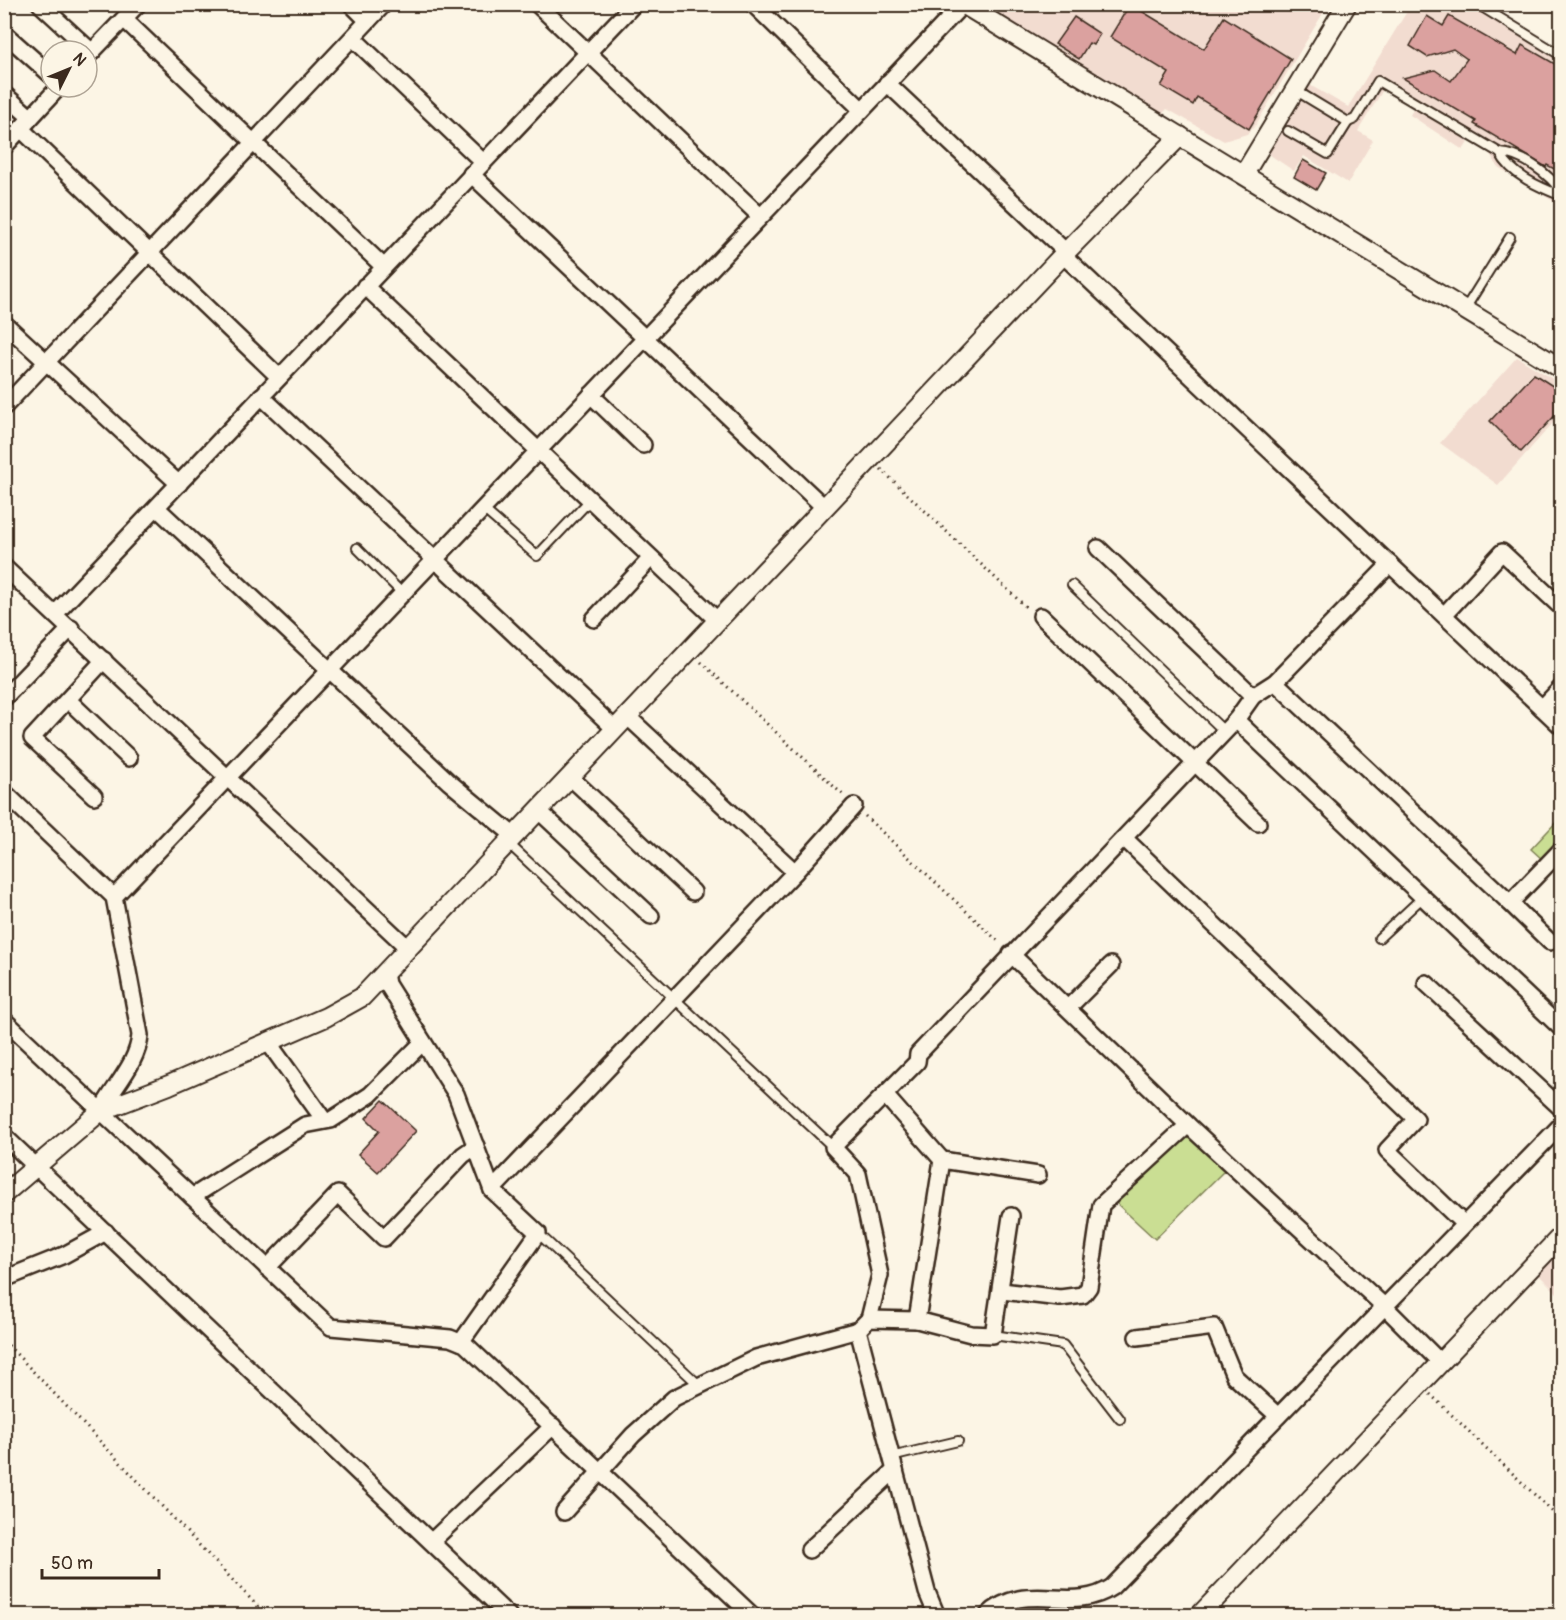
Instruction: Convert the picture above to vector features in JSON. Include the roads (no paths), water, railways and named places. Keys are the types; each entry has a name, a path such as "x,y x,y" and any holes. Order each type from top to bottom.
{"street":[{"path":"40,4 75,39"},
{"path":"99,45 138,4"},
{"path":"351,4 368,21"},
{"path":"4,407 384,4"},
{"path":"537,4 760,216"},
{"path":"55,614 634,4"},
{"path":"753,4 862,110"},
{"path":"114,897 963,4 1561,366"},
{"path":"1244,174 1347,4"},
{"path":"124,19 384,267"},
{"path":"4,33 39,64"},
{"path":"353,38 483,162"},
{"path":"887,83 1562,727"},
{"path":"4,94 26,123 151,253 279,377"},
{"path":"4,147 48,99"},
{"path":"4,1194 101,1111 350,1006 408,948 1065,254 1180,136"},
{"path":"471,174 825,508"},
{"path":"365,286 718,621"},
{"path":"4,323 179,484"},
{"path":"591,395 643,445"},
{"path":"261,396 434,558 795,872"},
{"path":"158,508 510,839"},
{"path":"1098,548 1253,696"},
{"path":"1444,615 1502,552 1562,608"},
{"path":"594,619 651,558"},
{"path":"564,1512 650,1419 674,1398 756,1358 858,1330 869,1319 880,1275 858,1174 833,1147 917,1062 918,1054 1011,954 1125,839 1195,761 1236,720 1253,696 1275,682 1390,564"},
{"path":"4,567 408,948"},
{"path":"1041,616 1258,823"},
{"path":"4,698 71,628"},
{"path":"94,796 32,738 104,660"},
{"path":"1275,682 1550,942"},
{"path":"1542,708 1562,687"},
{"path":"68,699 129,758"},
{"path":"1236,720 1562,1029"},
{"path":"570,777 693,892"},
{"path":"4,792 114,897 140,1035 139,1051 113,1088 101,1111"},
{"path":"492,1190 795,872 854,806"},
{"path":"538,810 651,916"},
{"path":"1125,839 1416,1119 1387,1150 1464,1224"},
{"path":"1510,903 1562,849"},
{"path":"1011,954 1188,1125 1385,1306 1441,1363"},
{"path":"1068,1008 1111,965"},
{"path":"384,973 387,984 456,1094 492,1190 538,1233 461,1342"},
{"path":"1426,983 1562,1109"},
{"path":"4,1020 331,1327 450,1338 461,1342 753,1616"},
{"path":"268,1042 324,1120"},
{"path":"192,1197 305,1125 331,1120 370,1095 423,1042"},
{"path":"885,1095 942,1160 1038,1175"},
{"path":"993,1614 1022,1596 1068,1600 1092,1598 1113,1587 1562,1124"},
{"path":"1002,1291 1060,1298 1083,1295 1089,1287 1101,1205 1188,1125"},
{"path":"4,1137 509,1616"},
{"path":"267,1269 338,1194 384,1238 463,1155 476,1146"},
{"path":"917,1320 942,1160"},
{"path":"869,1319 917,1320 971,1334 993,1335 1002,1291 1011,1216"},
{"path":"4,1280 64,1255 106,1232"},
{"path":"1200,1616 1562,1235"},
{"path":"1137,1337 1214,1327 1234,1376 1278,1416"},
{"path":"858,1330 927,1592 937,1616"},
{"path":"432,1541 553,1426"},
{"path":"809,1550 893,1464"}],"lane":[{"path":"1477,4 1562,56"},
{"path":"1288,131 1328,154 1348,122 1355,119 1378,81 1500,153 1510,153 1553,178 1562,194"},
{"path":"1295,90 1348,122"},
{"path":"1500,153 1507,167 1547,190 1562,194"},
{"path":"1465,309 1510,237"},
{"path":"482,508 537,556 591,500"},
{"path":"357,548 402,593"},
{"path":"1072,585 1224,732"},
{"path":"510,839 673,999 833,1147"},
{"path":"1379,938 1424,896"},
{"path":"538,1233 699,1385"},
{"path":"993,1335 1063,1345 1120,1419"},
{"path":"893,1464 958,1441"}]}
